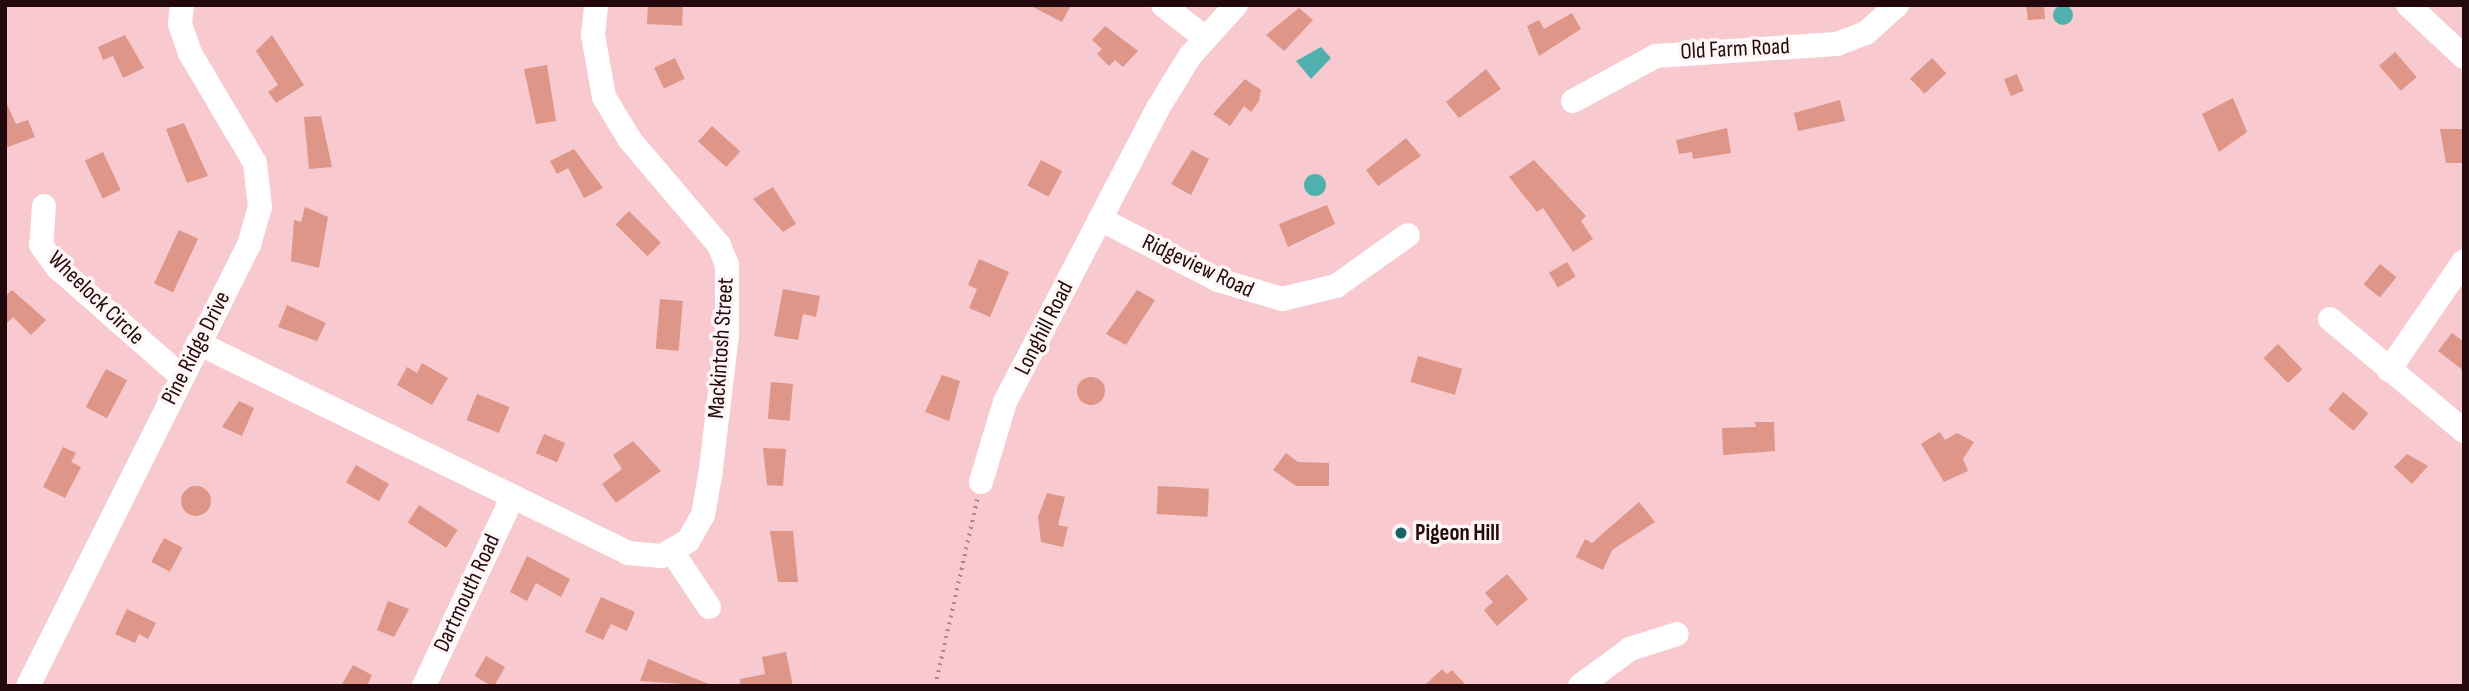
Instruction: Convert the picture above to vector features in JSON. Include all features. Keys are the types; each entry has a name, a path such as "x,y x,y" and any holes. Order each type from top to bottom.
{"street":[{"name":"Pine Ridge Drive","path":"28,686 181,376 249,245 260,184 236,126 190,53 180,24 182,5"},
{"name":"Mackintosh Street","path":"596,5 593,36 604,97 630,140 719,245 727,265 727,335 703,515 673,553"},
{"path":"1163,5 1205,38"},
{"name":"Longhill Road","path":"981,482 1005,402 1158,108 1205,38 1236,5"},
{"name":"Old Farm Road","path":"1573,102 1656,55 1836,44 1866,33 1897,5"},
{"path":"2408,5 2464,57"},
{"name":"Wheelock Circle","path":"44,206 41,245 58,268 181,376"},
{"name":"Ridgeview Road","path":"1100,219 1218,280 1282,299 1336,286 1408,235"},
{"path":"2389,370 2464,261"},
{"path":"2330,318 2464,431"},
{"path":"198,343 511,500 628,553 673,553 709,607"},
{"name":"Dartmouth Road","path":"424,686 511,500"},
{"path":"1580,686 1630,649 1677,634"}],"path":[{"path":"935,686 981,482"}],"water":[{"path":"2063,5 2070,8 2073,15 2070,22 2063,25 2056,22 2053,15 2056,8"},
{"path":"1321,47 1331,58 1311,79 1296,61"},
{"path":"1315,174 1323,177 1326,185 1323,193 1315,196 1307,193 1304,185 1307,177"}],"building":[{"path":"648,5 683,7 682,26 647,24"},
{"path":"1029,5 1071,5 1062,22"},
{"path":"2026,5 2044,5 2045,19 2028,20"},
{"path":"1299,8 1313,20 1284,51 1266,35"},
{"path":"1572,13 1581,29 1539,56 1527,26 1539,20 1544,29"},
{"path":"1105,26 1138,51 1123,67 1115,60 1109,66 1097,54 1102,49 1092,40"},
{"path":"125,35 144,68 123,78 113,56 103,60 98,47"},
{"path":"272,35 304,85 276,103 268,92 278,85 256,51"},
{"path":"2395,52 2417,77 2401,91 2379,66"},
{"path":"675,58 685,79 664,89 654,68"},
{"path":"1932,58 1946,73 1924,94 1910,78"},
{"path":"547,65 556,121 536,124 524,69"},
{"path":"1486,69 1501,89 1459,118 1446,102"},
{"path":"2017,74 2024,91 2011,96 2004,79"},
{"path":"1245,79 1261,90 1259,101 1251,112 1244,106 1230,126 1213,114"},
{"path":"2233,98 2247,132 2219,152 2202,114"},
{"path":"5,100 16,124 28,120 35,137 5,148"},
{"path":"1840,100 1845,121 1798,131 1794,113"},
{"path":"321,116 332,167 309,169 304,117"},
{"path":"184,123 208,176 187,183 166,129"},
{"path":"712,126 740,151 726,167 698,142"},
{"path":"1727,128 1731,153 1693,159 1692,152 1679,154 1676,140"},
{"path":"2440,129 2464,129 2464,163 2446,163"},
{"path":"1406,138 1421,156 1378,186 1366,170"},
{"path":"574,149 603,188 584,198 568,168 557,174 550,161"},
{"path":"1192,150 1209,159 1191,195 1171,184"},
{"path":"103,152 121,190 103,199 85,160"},
{"path":"1041,160 1062,171 1049,197 1027,186"},
{"path":"1534,160 1586,216 1581,221 1593,239 1573,252 1543,208 1537,212 1509,177"},
{"path":"773,187 796,224 783,232 753,199"},
{"path":"1327,205 1335,224 1288,247 1279,224"},
{"path":"305,207 328,217 319,268 291,261 294,220 301,222"},
{"path":"629,211 661,243 647,256 616,224"},
{"path":"179,230 198,239 173,292 154,283"},
{"path":"979,259 1009,272 990,317 969,308 977,289 968,285"},
{"path":"1567,262 1576,277 1558,287 1549,273"},
{"path":"2380,264 2396,277 2380,297 2364,284"},
{"path":"783,289 820,296 816,317 803,314 798,340 774,336"},
{"path":"12,290 46,320 31,335 13,317 5,325 5,296"},
{"path":"1137,290 1155,300 1126,345 1106,334"},
{"path":"660,299 683,301 679,351 656,349"},
{"path":"287,305 326,323 317,341 278,327"},
{"path":"2452,333 2464,342 2464,371 2438,351"},
{"path":"2278,344 2302,369 2288,383 2264,358"},
{"path":"1418,356 1462,369 1455,395 1411,382"},
{"path":"422,363 448,378 432,405 397,385 407,367 417,373"},
{"path":"106,369 127,380 107,418 86,407"},
{"path":"942,375 960,381 949,421 925,412"},
{"path":"1091,377 1101,381 1105,391 1101,401 1091,405 1081,401 1077,391 1081,381"},
{"path":"771,382 793,384 790,421 768,419"},
{"path":"2343,392 2368,413 2353,431 2328,410"},
{"path":"477,394 509,407 499,433 467,420"},
{"path":"239,401 254,408 242,436 222,427"},
{"path":"1755,422 1774,422 1775,451 1723,455 1722,428 1756,427"},
{"path":"1940,432 1945,440 1957,433 1974,442 1963,459 1968,471 1944,482 1921,444"},
{"path":"544,434 565,443 557,462 536,453"},
{"path":"633,441 661,471 616,503 602,484 622,469 613,455"},
{"path":"63,447 76,453 71,462 81,467 65,498 43,487"},
{"path":"763,448 786,449 783,486 767,485"},
{"path":"1286,453 1298,462 1329,463 1329,486 1296,486 1273,470"},
{"path":"2407,454 2428,466 2412,484 2394,467"},
{"path":"356,465 389,484 379,501 346,482"},
{"path":"196,486 207,490 211,501 207,512 196,516 185,512 181,501 185,490"},
{"path":"1158,486 1209,489 1207,517 1157,514"},
{"path":"1047,493 1065,497 1058,525 1068,527 1063,547 1041,542 1038,517"},
{"path":"1639,502 1655,522 1612,550 1603,570 1576,557 1585,539 1592,543"},
{"path":"419,505 458,530 446,548 408,523"},
{"path":"770,531 793,531 798,582 778,582"},
{"path":"164,538 183,548 170,572 151,562"},
{"path":"527,556 570,579 561,597 536,583 527,601 510,592"},
{"path":"1507,574 1528,599 1497,626 1484,610 1493,602 1485,593"},
{"path":"601,597 635,612 627,631 611,624 603,640 585,632"},
{"path":"388,601 409,609 394,637 377,630"},
{"path":"127,609 156,623 148,639 139,634 135,643 115,634"},
{"path":"786,652 793,686 740,686 740,679 765,674 762,657"},
{"path":"486,656 505,667 494,686 474,676"},
{"path":"648,659 711,685 711,686 640,681"},
{"path":"353,665 372,675 367,686 341,686"},
{"path":"1442,669 1447,674 1452,670 1467,686 1424,686"}],"place":[{"name":"Pigeon Hill","path":"1401,533"}]}
